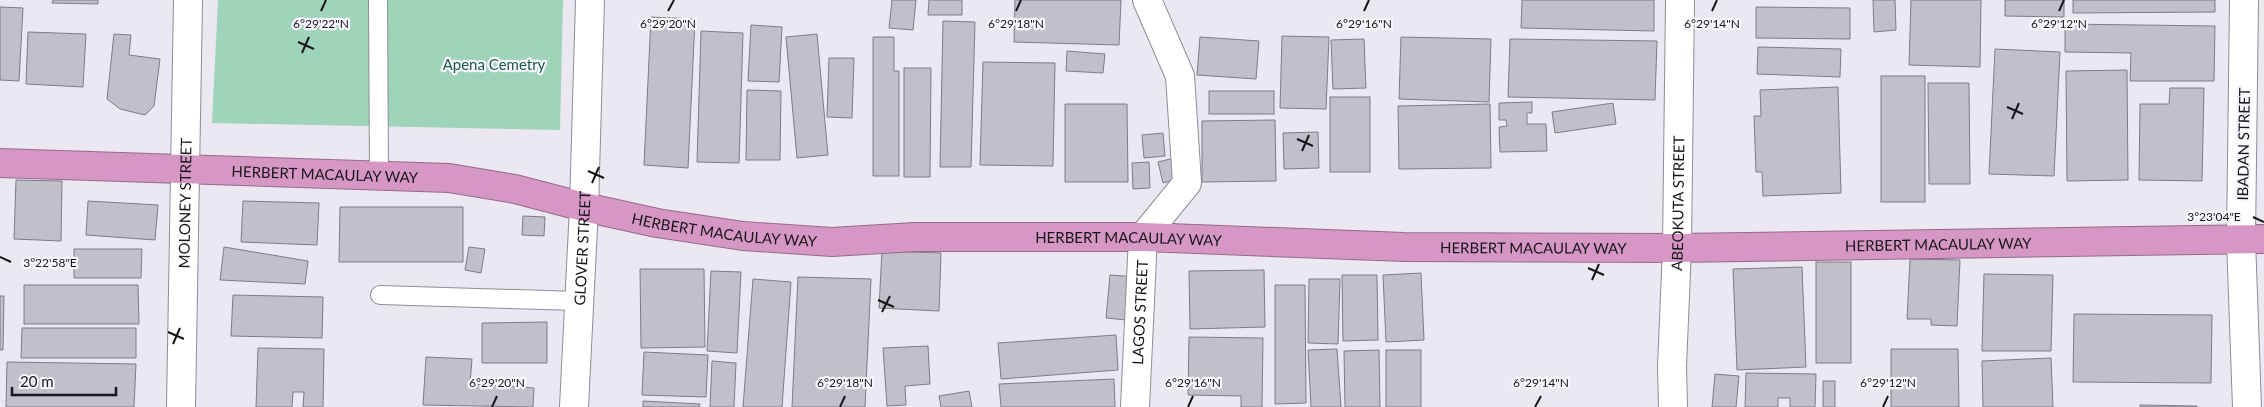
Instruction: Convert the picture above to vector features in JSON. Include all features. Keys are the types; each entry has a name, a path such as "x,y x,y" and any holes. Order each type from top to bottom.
{"highway":[{"name":"HERBERT MACAULAY WAY","path":"0,163 378,174 459,180 515,189 584,207 658,223 743,236 832,242 915,238 1143,237 1404,247 1677,248 2253,239"}],"street":[{"name":"MOLONEY STREET","path":"181,407 188,0"},
{"name":"GLOVER STREET","path":"574,407 584,207 590,0"},
{"path":"1143,237 1187,183 1180,76 1147,0"},
{"name":"ABEOKUTA STREET","path":"1673,407 1672,367 1677,248 1680,0"},
{"name":"IBADAN STREET","path":"2244,0 2253,239 2247,407"},
{"name":"LAGOS STREET","path":"1135,407 1143,237"}],"lane":[{"path":"378,0 378,174"},
{"path":"380,295 578,301"}],"green space":[{"name":"Apena Cemetry","path":"218,0 563,0 560,130 212,123"}],"building":[{"path":"53,0 98,0 98,4 52,3"},
{"path":"892,0 916,0 913,30 889,28"},
{"path":"929,0 962,0 962,15 928,15"},
{"path":"1015,0 1121,0 1119,45 1014,42"},
{"path":"1522,0 1654,0 1654,31 1521,28"},
{"path":"1873,0 1895,0 1896,30 1874,32"},
{"path":"1911,0 1981,0 1980,67 1909,65"},
{"path":"2005,0 2064,0 2064,17 2005,16"},
{"path":"2073,0 2215,0 2215,12 2073,13"},
{"path":"0,7 23,8 19,81 0,80"},
{"path":"1756,7 1850,8 1850,39 1756,38"},
{"path":"651,17 695,19 688,168 644,165"},
{"path":"943,21 975,22 971,167 940,167"},
{"path":"2065,24 2215,26 2214,81 2130,81 2131,53 2065,52"},
{"path":"751,25 782,27 779,82 748,81"},
{"path":"701,31 743,33 739,163 697,162"},
{"path":"28,32 86,34 83,87 26,84"},
{"path":"114,34 131,35 129,55 160,59 154,106 145,115 120,109 107,99"},
{"path":"817,34 828,155 797,158 786,37"},
{"path":"1282,36 1329,37 1326,109 1280,108"},
{"path":"873,37 894,37 894,71 899,71 899,176 873,176"},
{"path":"1200,37 1259,41 1256,79 1197,75"},
{"path":"1401,37 1491,39 1489,102 1399,99"},
{"path":"1364,39 1366,88 1333,89 1331,40"},
{"path":"1510,39 1657,41 1655,100 1508,97"},
{"path":"1758,47 1841,49 1840,77 1757,74"},
{"path":"1995,49 2060,52 2054,176 1989,174"},
{"path":"1067,51 1105,54 1103,73 1066,71"},
{"path":"829,58 854,58 852,118 827,117"},
{"path":"983,62 1055,63 1053,166 980,165"},
{"path":"904,68 931,68 930,177 904,177"},
{"path":"2127,70 2128,180 2067,181 2066,71"},
{"path":"1881,76 1925,76 1925,202 1881,202"},
{"path":"1928,83 1969,83 1970,184 1929,184"},
{"path":"1838,87 1841,193 1763,196 1762,172 1756,172 1754,116 1761,116 1760,90"},
{"path":"2170,88 2204,88 2202,181 2139,180 2140,104 2169,104"},
{"path":"747,90 781,91 780,160 746,160"},
{"path":"1209,91 1274,91 1274,114 1209,114"},
{"path":"1330,97 1370,97 1370,172 1330,172"},
{"path":"1532,102 1532,113 1527,113 1527,124 1546,124 1547,151 1500,152 1499,127 1507,126 1506,120 1499,120 1499,103"},
{"path":"1613,103 1616,124 1555,133 1552,112"},
{"path":"1065,104 1127,104 1128,182 1065,182"},
{"path":"1490,104 1491,168 1399,169 1398,106"},
{"path":"1275,120 1276,181 1202,182 1202,121"},
{"path":"1318,132 1319,168 1284,169 1283,133"},
{"path":"1163,133 1165,156 1144,158 1142,135"},
{"path":"1178,157 1183,178 1163,183 1158,162"},
{"path":"1149,162 1150,188 1133,189 1132,163"},
{"path":"16,180 62,181 61,241 14,239"},
{"path":"88,201 158,205 155,240 86,235"},
{"path":"243,201 319,203 317,245 241,242"},
{"path":"340,207 463,207 463,262 339,262"},
{"path":"523,216 545,217 544,236 522,235"},
{"path":"224,247 308,261 305,284 220,280"},
{"path":"469,247 485,249 481,273 465,270"},
{"path":"74,249 142,249 141,278 74,278"},
{"path":"882,251 941,253 939,311 879,308"},
{"path":"1910,259 1960,260 1957,326 1931,325 1931,319 1907,319"},
{"path":"1816,262 1851,262 1851,363 1816,363"},
{"path":"1802,267 1806,367 1737,370 1733,269"},
{"path":"640,269 704,269 705,347 641,348"},
{"path":"1264,270 1265,327 1190,329 1189,271"},
{"path":"711,271 741,272 737,353 707,351"},
{"path":"1421,273 1424,340 1386,342 1383,275"},
{"path":"1984,274 2053,275 2051,351 1982,351"},
{"path":"1110,275 1140,277 1136,321 1106,318"},
{"path":"1342,275 1377,275 1378,340 1343,341"},
{"path":"798,277 871,279 865,407 792,407"},
{"path":"753,279 791,282 782,407 743,407"},
{"path":"1309,279 1340,279 1338,344 1308,343"},
{"path":"24,285 138,285 139,324 24,324"},
{"path":"1275,285 1305,285 1306,403 1275,404"},
{"path":"233,295 323,297 322,338 231,336"},
{"path":"0,296 4,296 3,350 0,350"},
{"path":"2074,314 2212,315 2211,383 2073,382"},
{"path":"547,322 547,363 482,363 482,323"},
{"path":"22,328 136,328 136,358 21,358"},
{"path":"1116,335 1118,370 1001,379 998,343"},
{"path":"1189,337 1263,338 1262,407 1241,407 1241,396 1188,395"},
{"path":"928,346 930,384 905,386 906,405 887,406 883,348"},
{"path":"258,348 324,349 323,407 303,407 304,392 293,392 292,407 256,407"},
{"path":"1337,349 1341,407 1311,407 1308,350"},
{"path":"1891,349 1958,349 1959,407 1891,407"},
{"path":"1379,350 1380,407 1345,407 1344,351"},
{"path":"1386,350 1421,350 1421,407 1386,407"},
{"path":"644,352 708,355 706,397 642,395"},
{"path":"426,357 472,359 470,384 534,388 533,407 423,405"},
{"path":"2051,358 2053,407 1983,407 1982,361"},
{"path":"712,361 736,363 734,407 710,407"},
{"path":"7,362 136,364 134,407 6,407"},
{"path":"1746,373 1816,374 1815,407 1790,407 1790,398 1778,398 1778,407 1745,407"},
{"path":"1715,374 1739,376 1736,407 1712,407"},
{"path":"1114,379 1115,407 1001,407 999,384"},
{"path":"1823,381 1835,381 1835,407 1823,407"},
{"path":"969,391 972,407 941,407 939,396"},
{"path":"643,401 700,404 699,407 643,407"},
{"path":"2140,405 2197,406 2197,407 2140,407"}]}
